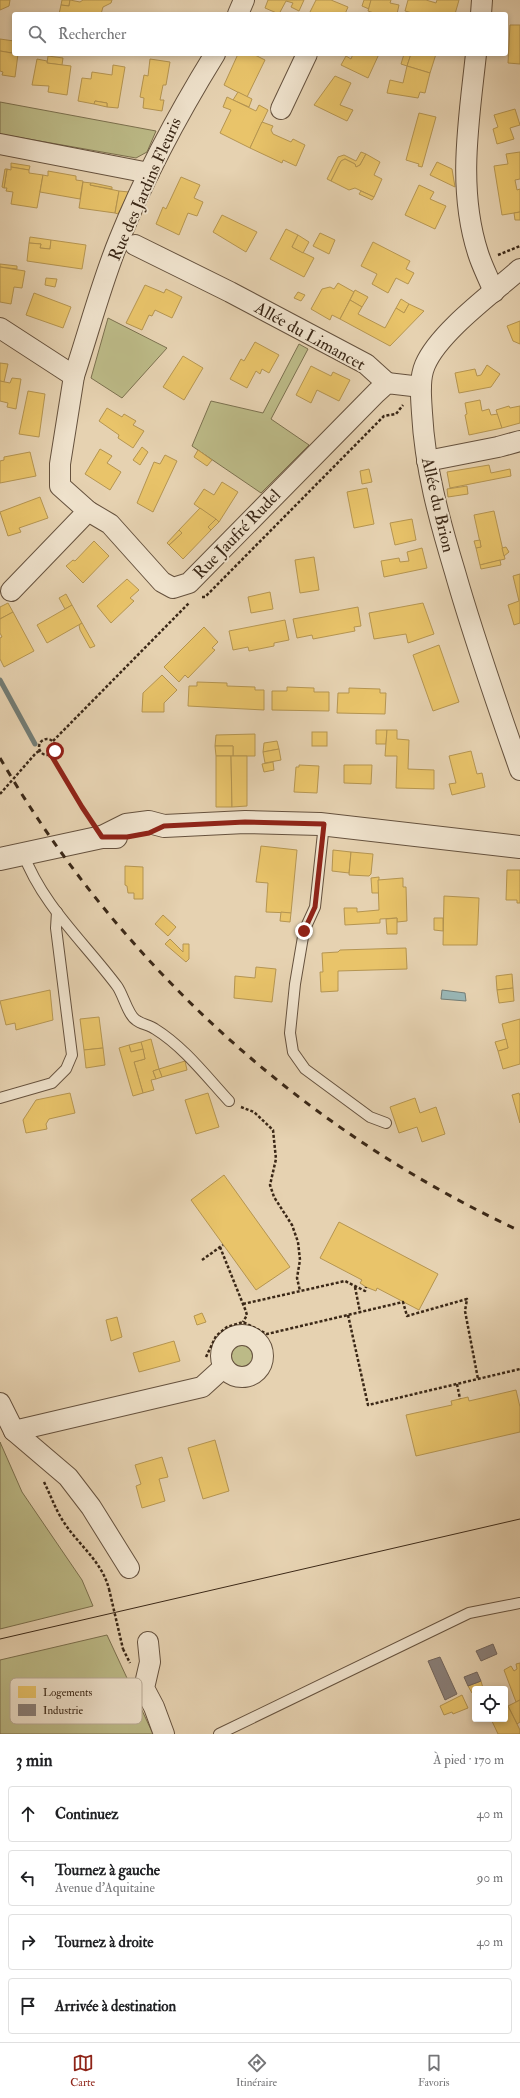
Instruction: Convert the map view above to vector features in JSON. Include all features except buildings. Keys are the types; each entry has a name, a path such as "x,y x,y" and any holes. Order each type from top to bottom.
{"street":[{"path":"239,12 244,0"},
{"path":"481,12 482,0"},
{"name":"Rue des Jardins Fleuris","path":"74,376 118,241 149,173 180,111 214,56"},
{"path":"281,109 306,56"},
{"path":"476,56 465,180 471,225 478,254 494,292"},
{"path":"0,144 149,173"},
{"name":"Allée du Limancet","path":"135,246 230,292 366,364 387,384"},
{"name":"Allée du Brion","path":"520,269 455,327 432,351 424,366 421,387 427,461 438,513 477,650 520,770"},
{"path":"0,328 74,376"},
{"name":"Rue Jaufré Rudel","path":"74,376 60,464 60,486 88,512 110,524 162,582 173,588 189,583 376,392 387,384"},
{"path":"387,384 421,387"},
{"path":"427,461 498,447 520,440"},
{"path":"11,591 88,512"},
{"path":"0,859 102,837 126,825 149,822 164,826 245,822 324,824 520,847"},
{"path":"366,829 403,826 520,838"},
{"path":"0,853 23,853"},
{"path":"14,1431 202,1387 224,1367"},
{"path":"0,1403 14,1431 68,1477 91,1507 129,1568"},
{"path":"148,1642 150,1662 144,1688 154,1707 164,1734"}],"lane":[{"path":"324,824 315,907 304,931 295,984 290,1033 293,1052 305,1068 370,1117 386,1123"},
{"path":"23,853 29,867 57,912 76,938 117,987 135,1020 155,1028 190,1058 228,1101"},
{"path":"0,1098 52,1083 66,1069 72,1055 56,928 57,912"},
{"path":"219,1734 469,1613 520,1603"}],"path":[{"path":"40,751 41,742 45,739 51,740 55,743 56,748 51,755"},
{"path":"40,751 43,755 51,755"},
{"path":"0,794 36,753 40,751"},
{"path":"51,755 102,837"},
{"path":"228,1101 254,1112 273,1130 276,1159 270,1185 274,1197 292,1225 298,1242 300,1260 297,1278 300,1291"},
{"path":"202,1260 223,1245"},
{"path":"220,1247 247,1316 243,1322"},
{"path":"243,1304 345,1281 364,1291 366,1287"},
{"path":"355,1286 360,1312"},
{"path":"403,1302 407,1316 467,1299 465,1311 478,1379"},
{"path":"348,1315 368,1404 520,1369"},
{"path":"457,1384 460,1399"},
{"path":"41,1478 65,1523 98,1564 106,1577 123,1649"}],"shaded area":[{"path":"0,102 156,131 147,152 136,158 0,134"},
{"path":"108,318 167,348 122,398 91,378"},
{"path":"299,344 308,349 271,419 309,445 261,493 192,446 211,401 263,413"},
{"path":"242,1342 252,1346 256,1356 252,1366 242,1370 232,1366 228,1356 232,1346"},
{"path":"0,1442 22,1492 82,1580 93,1606 0,1629"},
{"path":"107,1635 127,1678 10,1678 10,1724 142,1724 142,1710 153,1734 0,1734 0,1660"}],"water":[{"path":"442,990 465,993 466,1001 441,999"}],"waterway":[{"path":"0,680 35,744"}],"tram line":[{"path":"0,1639 520,1519"}],"railway":[{"path":"0,758 48,834 101,905 160,972 224,1034 292,1092 364,1144 440,1190 520,1231"}],"route":[{"path":"55,751 51,755 102,837 127,837 149,833 164,826 245,822 324,824 315,907 304,931"}]}
